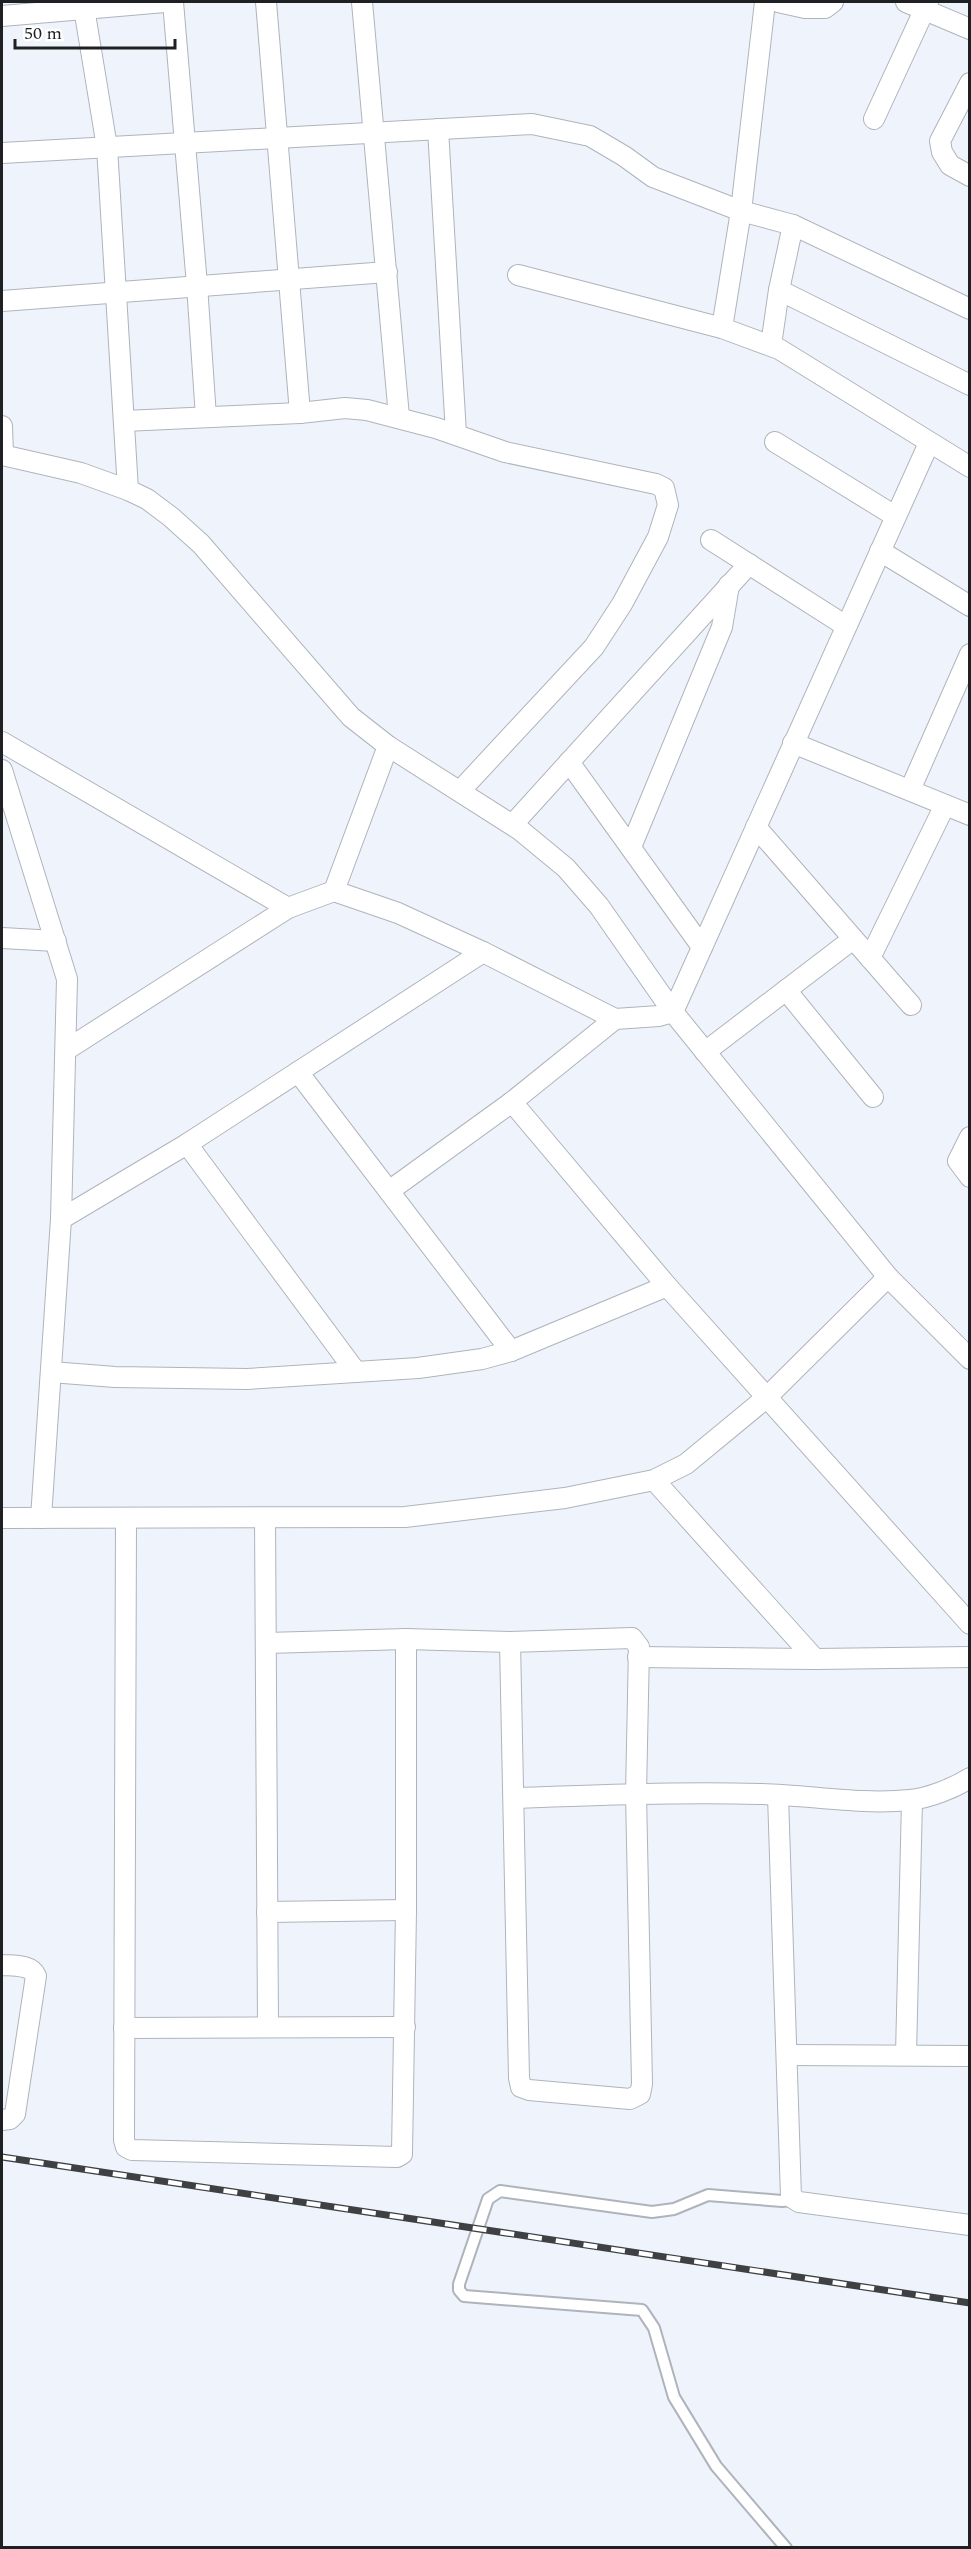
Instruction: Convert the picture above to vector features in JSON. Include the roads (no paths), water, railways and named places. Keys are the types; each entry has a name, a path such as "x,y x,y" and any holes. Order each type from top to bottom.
{"street":[{"path":"2,16 83,5 165,2"},
{"path":"173,2 206,417"},
{"path":"266,2 300,413"},
{"path":"362,2 399,417"},
{"path":"722,328 741,211 765,2"},
{"path":"778,2 805,8 825,8 833,2"},
{"path":"906,2 927,5 969,29"},
{"path":"83,5 107,147 128,490"},
{"path":"874,118 927,5"},
{"path":"969,83 940,141 942,152 950,165 969,176"},
{"path":"2,153 532,124 590,136 653,177 741,211 793,225 969,309"},
{"path":"438,129 456,434"},
{"path":"771,345 779,290 793,225"},
{"path":"2,301 387,272"},
{"path":"518,275 722,328 771,345 969,467"},
{"path":"779,290 969,385"},
{"path":"124,421 300,413 345,408 399,417 505,452 656,484 664,488 668,495 668,505 654,544 622,604 594,647 460,791"},
{"path":"2,426 2,455 81,473 128,490 147,499 171,517 201,544 351,717 388,746 513,824 558,861 599,906 673,1012 888,1277 969,1359"},
{"path":"775,442 895,516"},
{"path":"673,1012 929,443"},
{"path":"711,540 846,626"},
{"path":"880,550 969,606"},
{"path":"513,824 749,564"},
{"path":"631,847 722,627 729,585"},
{"path":"910,790 969,654"},
{"path":"2,742 288,908"},
{"path":"794,743 969,815"},
{"path":"334,891 388,746"},
{"path":"569,762 702,947"},
{"path":"2,770 67,979 61,1220 41,1518"},
{"path":"870,958 945,805"},
{"path":"756,827 911,1005"},
{"path":"66,1050 288,908 334,891 398,913 483,952 615,1019 659,1016 673,1012"},
{"path":"2,938 56,941"},
{"path":"705,1052 853,939"},
{"path":"61,1220 188,1144 483,952"},
{"path":"786,990 873,1097"},
{"path":"389,1191 512,1102 615,1019"},
{"path":"298,1072 511,1351"},
{"path":"512,1102 667,1286 969,1624"},
{"path":"969,1137 958,1161 969,1177"},
{"path":"188,1144 356,1372"},
{"path":"2,1518 416,1516 565,1498 654,1480 686,1464 766,1398 888,1277"},
{"path":"51,1372 115,1377 247,1379 429,1366 482,1359 511,1351 667,1286"},
{"path":"654,1480 815,1659"},
{"path":"126,1518 123,2140 126,2147 132,2150 397,2157 402,2154 406,1910 406,1639"},
{"path":"265,1518 268,2026"},
{"path":"267,1643 406,1639 510,1642 632,1638 639,1647 636,1794 642,2085 640,2094 630,2099 529,2090 521,2087 510,1642"},
{"path":"638,1657 815,1659 969,1657"},
{"path":"514,1798 636,1794 778,1795 864,1801 912,1800 960,1784 969,1778"},
{"path":"778,1795 793,2200 969,2225"},
{"path":"906,2055 912,1800"},
{"path":"267,1912 406,1910"},
{"path":"2,1965 28,1968 36,1976 15,2114 10,2119 2,2120"},
{"path":"124,2028 405,2027"},
{"path":"787,2055 969,2056"}],"lane":[{"path":"786,2547 716,2466 674,2397 654,2328 642,2310 464,2296 459,2290 459,2284 488,2199 500,2190 652,2212 674,2209 708,2195 793,2200"}],"railway":[{"path":"2,2157 970,2303"}]}
